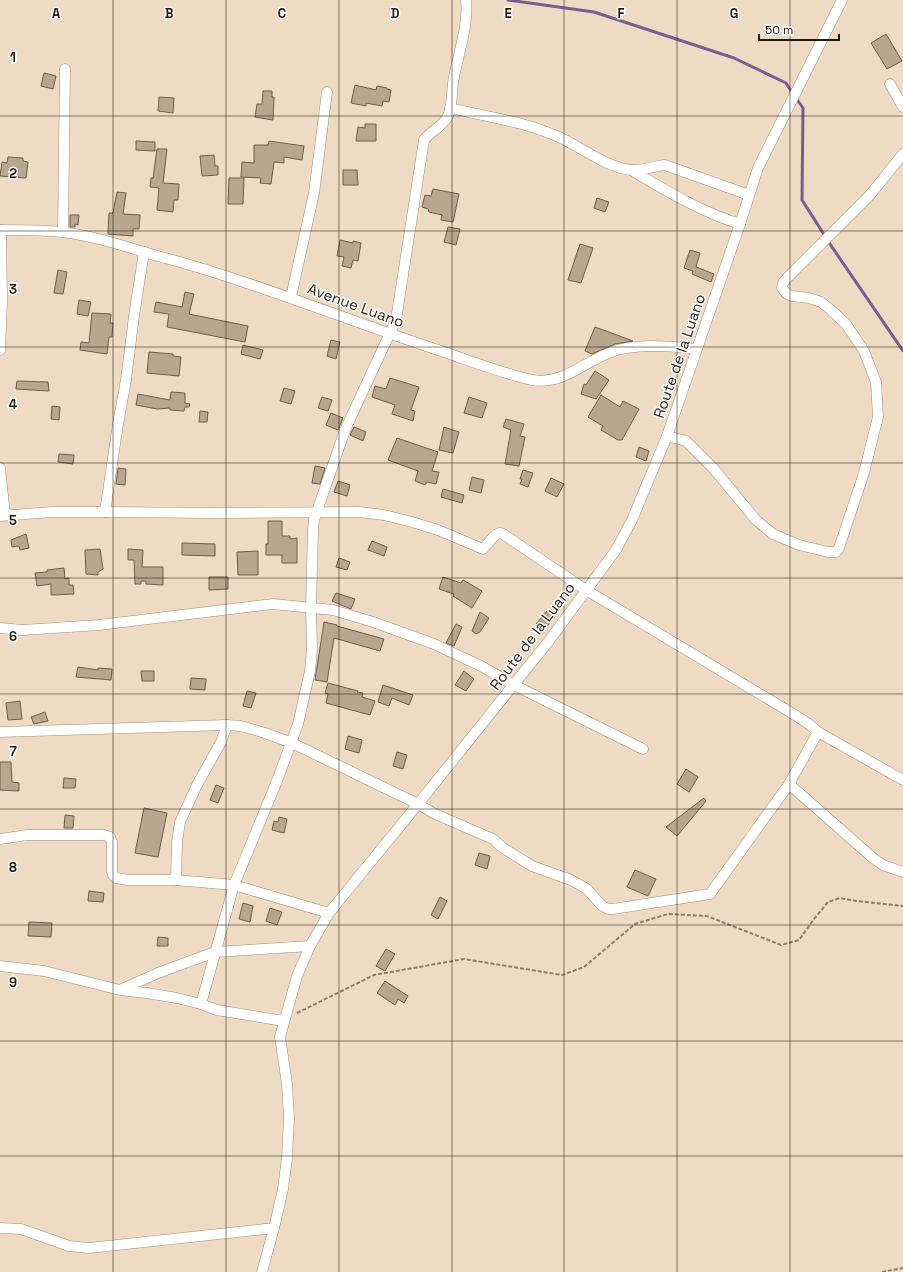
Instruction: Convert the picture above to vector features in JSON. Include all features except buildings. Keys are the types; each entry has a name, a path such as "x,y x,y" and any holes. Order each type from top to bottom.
{"street":[{"path":"201,1004 234,886 292,744 298,724 310,671 312,649 311,607 313,530 317,511 345,430 396,320 424,140 448,117 454,76 462,43 466,0"},
{"name":"Route de la Luano","path":"262,1272 283,1189 287,1158 289,1125 287,1084 280,1037 297,976 310,946 328,913 548,642 616,550 624,536 667,436 758,168 842,0"},
{"path":"63,232 65,69"},
{"path":"890,84 903,107"},
{"path":"291,297 314,194 327,92"},
{"path":"450,108 516,123 554,134 609,164 622,169 640,170 665,165 749,195"},
{"path":"667,436 686,441 714,468 756,520 773,534 798,545 828,552 836,552 839,548 864,473 878,416 876,382 864,351 846,324 821,302 809,298 792,296 786,293 782,288 783,282 870,195 903,154"},
{"path":"631,170 700,209 719,218 740,224"},
{"path":"0,350 2,301 1,230"},
{"name":"Avenue Luano","path":"1,230 63,232 112,242 198,266 291,297 389,334 534,380 559,378 603,356 628,348 663,346 697,349"},
{"path":"104,512 126,380 144,252"},
{"path":"0,468 3,515 52,512 359,512 384,515 438,530 482,549 486,548 495,535 500,533 504,534 586,590 790,712 809,724 818,732 903,780"},
{"path":"0,628 23,630 99,625 273,604 332,610 360,618 434,644 481,666 514,685 643,749"},
{"path":"0,732 226,725 241,726 265,733 292,744 418,804 443,818 493,839 503,848 532,866 571,880 587,889 601,905 608,909 613,909 710,894 790,784 818,732"},
{"path":"176,880 177,842 180,822 221,742 226,725"},
{"path":"790,784 873,858 883,865 903,872"},
{"path":"0,840 27,835 104,835 110,837 112,842 112,872 116,878 128,880 176,880 234,886 328,913"},
{"path":"120,990 158,973 216,952 310,946"},
{"path":"0,966 44,971 120,990 147,993 201,1004 217,1010 284,1021"},
{"path":"0,1228 21,1229 69,1246 89,1248 274,1228"}],"path":[{"path":"284,1021 298,1012 374,975 464,959 562,975 584,967 635,924 668,914 707,916 781,945 799,940 828,902 840,898 903,906"},
{"path":"882,1272 903,1268"}],"waterway":[{"path":"508,0 594,12 734,58 786,83 793,94"},
{"path":"796,98 803,108 802,200 903,351"}]}
